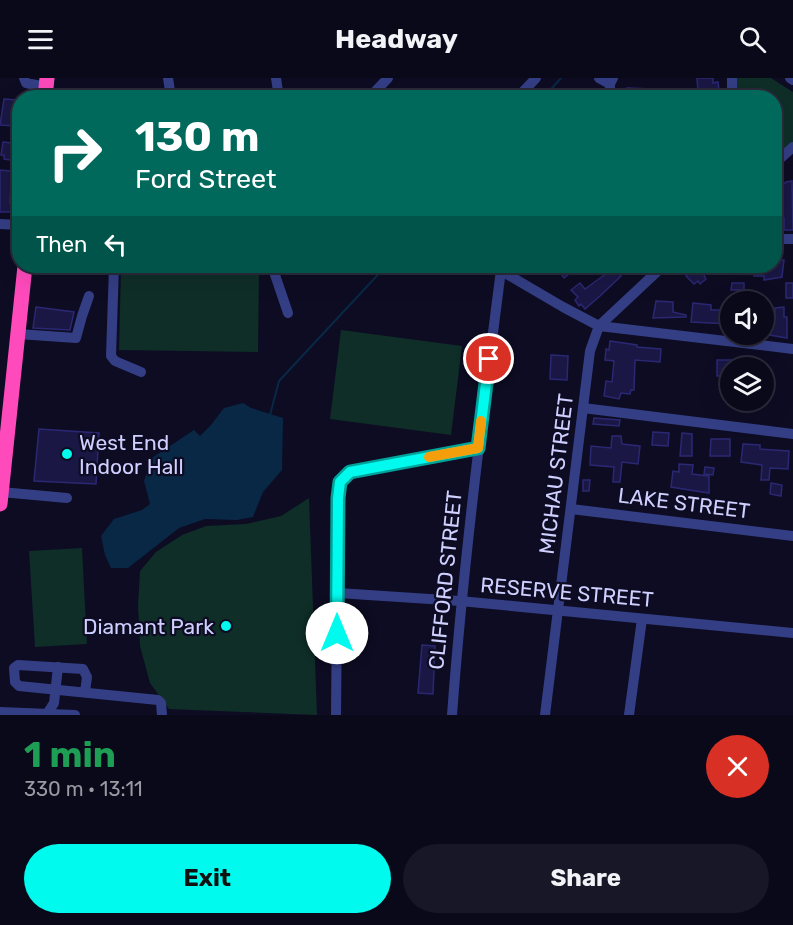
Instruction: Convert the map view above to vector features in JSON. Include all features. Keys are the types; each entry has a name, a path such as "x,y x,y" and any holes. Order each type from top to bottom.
{"highway":[{"path":"1,498 6,402 18,334 24,273"}],"street":[{"path":"24,78 26,83 46,88"},
{"path":"377,90 388,78"},
{"path":"525,90 536,78"},
{"path":"599,78 611,81"},
{"path":"114,273 111,356 115,361 141,372"},
{"path":"274,273 288,313"},
{"name":"CLIFFORD STREET","path":"452,715 460,601 499,273"},
{"path":"509,273 562,307 599,326 793,349"},
{"name":"MICHAU STREET","path":"545,715 590,351 599,326 656,273"},
{"path":"18,334 76,338 89,296"},
{"path":"583,408 793,434"},
{"path":"336,715 340,482 350,472 478,448"},
{"path":"1,498 67,498"},
{"name":"LAKE STREET","path":"571,509 793,536"},
{"name":"RESERVE STREET","path":"338,593 460,601 793,633"},
{"path":"629,715 642,619"},
{"path":"85,692 87,677 85,670 15,666 15,682 19,686 158,700 161,703 162,715"},
{"path":"47,714 54,703 58,667"},
{"path":"0,712 75,715"}],"green space":[{"path":"736,78 771,78 793,92 793,142 782,152 782,90 736,90"},
{"path":"121,273 259,273 258,352 119,350"},
{"path":"341,330 462,346 451,435 330,419"},
{"name":"Diamant Park","path":"309,498 317,715 169,709 150,683 140,646 138,606 140,571 156,552 182,535 206,526 246,524 281,516"},
{"path":"82,548 87,644 35,647 29,551"}],"water":[{"path":"243,403 251,408 283,418 282,470 263,492 253,517 237,520 205,519 179,528 128,568 111,568 105,555 101,536 114,519 142,510 150,504 144,481 152,458 194,430 200,436 224,408"}],"building":[{"path":"697,78 713,78 713,83 718,82 719,90 698,90"},
{"path":"627,88 654,89 654,90 627,90"},
{"path":"4,99 12,100 12,126 0,125"},
{"path":"3,142 12,143 12,160 4,159 4,155 1,155"},
{"path":"0,170 12,171 10,203 12,203 12,212 0,212"},
{"path":"792,181 793,230 784,230 784,218 782,218 782,185"},
{"path":"782,260 784,260 782,277 764,280 764,276 754,276 754,273 782,273"},
{"path":"561,273 568,273 569,274 564,278"},
{"path":"607,273 621,273 621,276 585,309 581,304 579,306 575,300 578,297 571,290 580,283 585,289"},
{"path":"689,273 706,273 704,275 706,279 700,284 698,281 694,284 686,276"},
{"path":"732,283 744,283 744,290 731,290"},
{"path":"786,283 793,283 793,298 786,298"},
{"path":"656,301 673,302 673,312 686,315 686,317 653,318"},
{"path":"693,303 711,305 711,310 720,310 720,323 691,322"},
{"path":"36,307 74,312 70,330 33,328"},
{"path":"784,307 784,317 787,317 787,338 774,336 775,308"},
{"path":"610,341 661,349 660,362 635,360 634,390 631,390 630,394 621,393 619,399 604,396 606,381 612,382 614,361 605,360 606,349 609,350"},
{"path":"551,355 568,356 567,380 550,379"},
{"path":"717,360 720,360 720,376 717,376"},
{"path":"594,418 620,420 619,426 593,424"},
{"path":"39,429 99,433 96,484 34,481"},
{"path":"653,432 669,433 668,446 652,445"},
{"path":"682,433 692,434 692,456 680,456"},
{"path":"612,436 621,436 622,444 640,446 638,464 622,462 620,482 613,482 614,467 590,465 591,446 611,448"},
{"path":"711,439 730,439 730,456 710,456"},
{"path":"743,444 760,445 760,449 789,451 788,469 770,468 769,480 761,480 762,465 741,462"},
{"path":"679,464 693,465 692,474 709,476 709,493 671,487 673,471 679,472"},
{"path":"705,467 714,468 713,475 704,474"},
{"path":"583,480 590,480 589,491 583,491"},
{"path":"771,483 782,485 781,496 770,494"},
{"path":"422,645 435,646 433,694 418,693"}],"waterway":[{"path":"550,90 561,78"},
{"path":"270,415 279,381 379,273"}],"slow traffic":[{"path":"429,457 478,448 481,421"}],"place":[{"name":"West End Indoor Hall","path":"67,454"},
{"name":"Diamant Park","path":"226,626"}],"route":[{"path":"337,633 340,482 350,472 478,448 489,359"}]}
